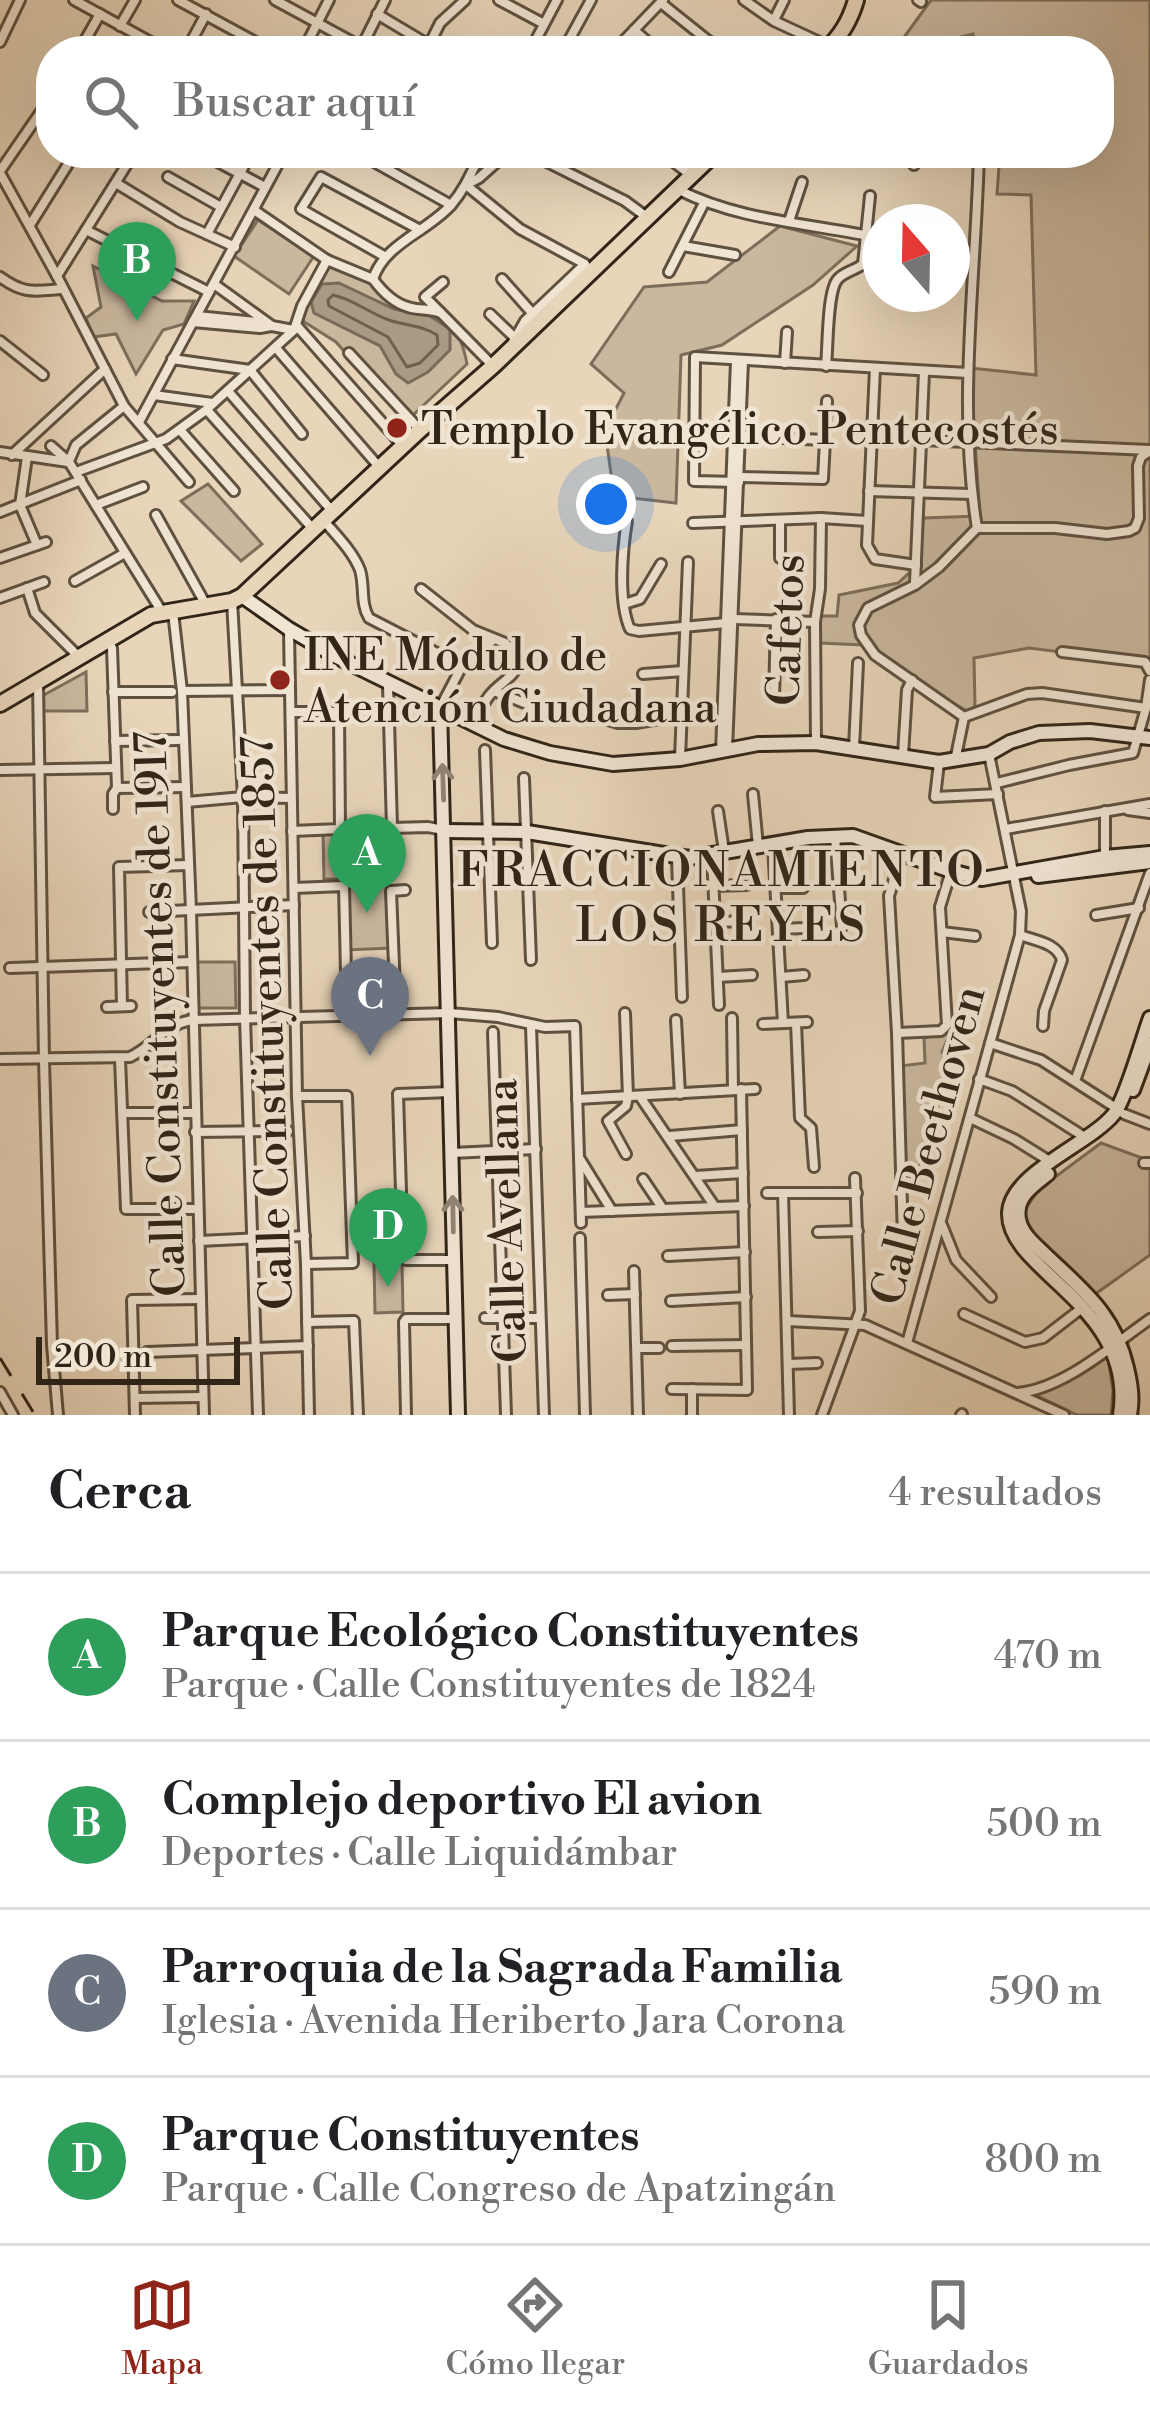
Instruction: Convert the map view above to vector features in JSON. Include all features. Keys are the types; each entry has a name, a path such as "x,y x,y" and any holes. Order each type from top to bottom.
{"main road":[{"path":"836,36 857,4"},
{"path":"38,687 141,620 237,598 493,366 700,168"},
{"path":"237,598 388,682 526,747 614,764 680,759 758,744 816,742 939,762 989,754 1040,733 1090,730 1144,737"},
{"path":"0,710 168,612"},
{"path":"440,708 458,1415"},
{"path":"445,831 527,832 677,858 834,836 864,838 982,878 1150,857"},
{"path":"1015,876 1106,856 1150,857"},
{"path":"1120,1415 1122,1392 1114,1343 1022,1246 1009,1213 1016,1191 1121,1111 1150,1018"},
{"path":"1130,1415 1132,1391 1096,1303 1029,1239 1018,1211 1028,1190 1121,1111 1150,1044"}],"street":[{"path":"0,42 20,0"},
{"path":"75,0 137,36"},
{"path":"121,26 135,0"},
{"path":"178,0 245,36"},
{"path":"274,0 340,36"},
{"path":"311,36 329,0"},
{"path":"369,36 385,0"},
{"path":"433,36 465,0"},
{"path":"501,0 544,24"},
{"path":"538,36 557,0"},
{"path":"571,36 591,0"},
{"path":"640,0 652,11"},
{"path":"744,0 803,36"},
{"path":"774,21 784,0"},
{"path":"628,36 662,1 703,36"},
{"path":"88,36 100,14"},
{"path":"194,36 206,14"},
{"path":"377,14 409,36"},
{"path":"634,30 641,36"},
{"path":"36,119 0,172 124,406 189,482"},
{"path":"30,226 66,168"},
{"path":"57,276 125,168"},
{"path":"229,168 266,187"},
{"path":"207,234 243,168"},
{"path":"139,422 276,168"},
{"path":"385,168 451,205"},
{"path":"373,279 385,256 451,205 471,168"},
{"path":"466,185 490,168"},
{"path":"569,168 648,218"},
{"path":"682,168 692,176"},
{"path":"976,528 968,373 978,168"},
{"path":"168,177 221,207"},
{"path":"385,256 301,209 321,177 420,230"},
{"path":"789,221 802,182"},
{"path":"116,183 180,222 235,247"},
{"path":"466,185 520,229 585,264 533,314 513,343 490,314"},
{"path":"678,190 745,214 862,234"},
{"path":"869,204 870,196"},
{"path":"669,272 704,203"},
{"path":"254,210 327,260 373,279 404,306 441,313"},
{"path":"86,230 211,288 272,326"},
{"path":"683,246 735,255"},
{"path":"0,512 180,430 276,349 295,327 327,260"},
{"path":"826,366 832,289 842,275 862,266"},
{"path":"0,277 26,292 63,289"},
{"path":"502,279 533,314"},
{"path":"443,282 425,297 493,366"},
{"path":"195,319 260,328 295,327 403,446"},
{"path":"785,364 788,332"},
{"path":"0,341 43,375"},
{"path":"276,349 380,467"},
{"path":"349,353 420,430"},
{"path":"827,401 823,479 694,481 695,357 968,373"},
{"path":"172,359 250,370 302,434"},
{"path":"736,480 740,361"},
{"path":"724,751 740,361"},
{"path":"12,454 105,368"},
{"path":"875,368 867,521 870,553 875,559 916,565"},
{"path":"915,585 924,372"},
{"path":"228,391 354,557 369,618 462,666"},
{"path":"154,395 210,406 324,521"},
{"path":"69,462 76,445 124,406"},
{"path":"180,430 234,491"},
{"path":"871,430 921,440 1150,450"},
{"path":"741,436 825,440"},
{"path":"51,446 69,462 123,555 168,612"},
{"path":"964,717 867,646 862,615 875,602 904,592 939,567 976,528 1107,534 1135,528 1138,466 1150,450"},
{"path":"0,452 69,462"},
{"path":"1,554 42,543 20,505 27,457"},
{"path":"96,505 143,487"},
{"path":"869,491 971,494"},
{"path":"156,515 206,606"},
{"name":"Cafetos","path":"816,742 815,622 821,518"},
{"path":"780,520 780,558"},
{"path":"627,521 624,604 630,629 815,622"},
{"path":"693,523 867,521"},
{"path":"75,581 123,555"},
{"path":"680,759 688,562"},
{"path":"624,604 640,598 661,564"},
{"path":"0,598 44,582"},
{"path":"27,588 35,613 80,658"},
{"path":"421,589 473,630 505,643 519,656 518,669 493,690 473,723"},
{"path":"237,598 258,1415"},
{"name":"Calle Constituyentes de 1917","path":"168,612 187,802 204,1415"},
{"path":"774,699 776,620"},
{"name":"Calle Constituyentes de 1857","path":"289,629 297,1096 309,1415"},
{"path":"440,708 462,666 494,640"},
{"path":"112,648 117,788 113,809"},
{"path":"939,762 935,797 998,789 1069,765 1128,756 1144,737 1150,676 1144,662 1062,652"},
{"path":"854,748 858,663"},
{"path":"643,674 684,671"},
{"path":"903,757 907,690 912,680"},
{"path":"388,682 392,828 445,831"},
{"path":"38,687 44,1060 58,1415"},
{"path":"113,692 290,690"},
{"path":"493,690 532,706 579,711 618,723 682,716"},
{"path":"964,717 1042,693 1146,708"},
{"path":"291,712 339,712 340,829 292,831"},
{"path":"955,761 964,717"},
{"path":"116,741 178,740"},
{"path":"485,750 492,943"},
{"name":"Calle Beethoven","path":"907,1342 1020,935 1022,911 989,754"},
{"path":"0,770 116,768"},
{"path":"524,778 531,960"},
{"path":"117,788 186,787"},
{"path":"753,794 758,847"},
{"path":"187,802 291,798"},
{"path":"1006,829 1150,804"},
{"path":"1124,808 1150,813"},
{"path":"718,811 713,886 718,1005"},
{"path":"1106,812 1106,856"},
{"path":"834,836 842,927"},
{"path":"773,844 783,1023"},
{"path":"902,852 889,896 903,1239"},
{"path":"677,858 682,997"},
{"path":"107,1007 126,1006 119,867 189,865"},
{"path":"897,1033 945,1029 942,895 951,871"},
{"path":"1075,1081 1150,873"},
{"path":"713,886 747,884"},
{"path":"293,888 344,886 347,1016"},
{"path":"776,888 803,888"},
{"path":"396,1015 391,891 404,890"},
{"path":"149,912 294,904"},
{"path":"1096,915 1139,908"},
{"path":"715,922 747,922"},
{"path":"779,928 805,928"},
{"path":"942,932 975,936"},
{"path":"1020,935 1057,948 1061,954 1043,1026"},
{"path":"10,968 192,962"},
{"path":"718,977 752,975"},
{"path":"781,976 805,975"},
{"path":"625,1012 628,1097 626,1106 608,1121 626,1154"},
{"path":"0,1059 120,1059 139,1054 169,1027 194,1020 448,1013 575,1026 581,1217 612,1211 744,1206"},
{"path":"672,1389 747,1390 742,1130 732,1018"},
{"path":"676,1020 680,1094"},
{"path":"763,1024 802,1022 800,1118 812,1129 814,1167"},
{"name":"Calle Avellana","path":"531,1025 544,1415"},
{"path":"494,1032 506,1415"},
{"path":"990,1043 1028,1054 1150,1124"},
{"path":"120,1059 126,1210 197,1208"},
{"path":"979,1079 1012,1091 1086,1138"},
{"path":"577,1099 755,1088"},
{"path":"450,1091 398,1094 403,1257 454,1260"},
{"path":"297,1096 347,1096 353,1263 306,1264"},
{"path":"640,1096 715,1207"},
{"path":"123,1113 195,1113"},
{"path":"970,1118 1051,1162"},
{"path":"668,1136 742,1130"},
{"path":"195,1132 288,1131"},
{"path":"452,1153 536,1149"},
{"path":"579,1158 612,1211"},
{"path":"695,1177 743,1173"},
{"path":"822,1415 860,1311 856,1178"},
{"path":"643,1179 663,1209"},
{"path":"767,1192 857,1193"},
{"path":"784,1192 788,1415"},
{"path":"941,1222 956,1260 991,1297"},
{"path":"818,1232 858,1232"},
{"path":"199,1240 305,1236"},
{"path":"580,1238 585,1415"},
{"path":"668,1256 745,1252"},
{"path":"634,1271 638,1415"},
{"path":"608,1295 635,1294"},
{"path":"671,1301 746,1297"},
{"path":"135,1415 132,1300 201,1298"},
{"path":"964,1314 1025,1342 1043,1338 1084,1307"},
{"path":"485,1318 540,1318"},
{"path":"406,1415 404,1322 456,1319"},
{"path":"1016,1393 1050,1386 1150,1319"},
{"path":"307,1322 354,1321 358,1415"},
{"path":"788,1321 856,1323 1064,1415"},
{"path":"672,1346 746,1345"},
{"path":"147,1352 308,1346"},
{"path":"638,1348 659,1348"},
{"path":"788,1364 817,1363"},
{"path":"692,1389 692,1415"},
{"path":"0,1392 13,1415"},
{"path":"135,1399 203,1397"}],"shaded area":[{"path":"931,0 1150,0 1150,663 1029,648 974,658 975,706 969,712 863,645 821,643 816,616 837,616 839,595 898,583 920,563 923,518 980,516 970,368 1036,375 1031,195 997,194 999,168 1114,168 1114,36 905,36"},
{"path":"258,220 314,256 289,294 234,256"},
{"path":"780,226 857,246 813,285 722,345 681,355 676,503 614,496 605,430 624,393 591,364 644,287 707,282"},
{"path":"93,266 162,301 194,301 184,324 163,330 136,374 116,334 93,337 86,318 101,307"},
{"path":"329,267 366,277 385,298 437,316 455,331 467,364 411,417 336,342 298,318"},
{"path":"208,484 262,544 241,561 181,501"},
{"path":"86,672 87,711 44,711 42,696"},
{"path":"386,828 391,948 346,950 344,879 324,879 323,831"},
{"path":"196,962 235,962 236,1008 196,1008"},
{"path":"950,1034 942,1052 947,1062 933,1131 919,1167 913,1167 904,1206 900,1066 925,1063 924,1038"},
{"path":"1101,1143 1150,1158 1150,1255 1094,1295 1048,1255 1022,1214 1039,1189"},
{"path":"402,1262 403,1312 375,1313 374,1263"},
{"path":"1107,1351 1111,1415 1077,1415 1031,1393"}],"water":[{"path":"339,283 394,309 430,316 450,329 450,350 428,372 408,383 396,374 380,346 314,313 311,302 322,284"}],"railway":[{"path":"0,1358 35,1415"}],"place":[{"name":"Complejo deportivo El avion","path":"137,321"},
{"name":"Templo Evangélico Pentecostés","path":"397,428"},
{"name":"INE Módulo de Atención Ciudadana","path":"280,680"},
{"name":"Parque Ecológico Constituyentes","path":"367,913"},
{"name":"Parroquia de la Sagrada Familia","path":"370,1056"},
{"name":"Parque Constituyentes","path":"388,1287"}],"district":[{"name":"FRACCIONAMIENTO LOS REYES","path":"722,896"}]}
